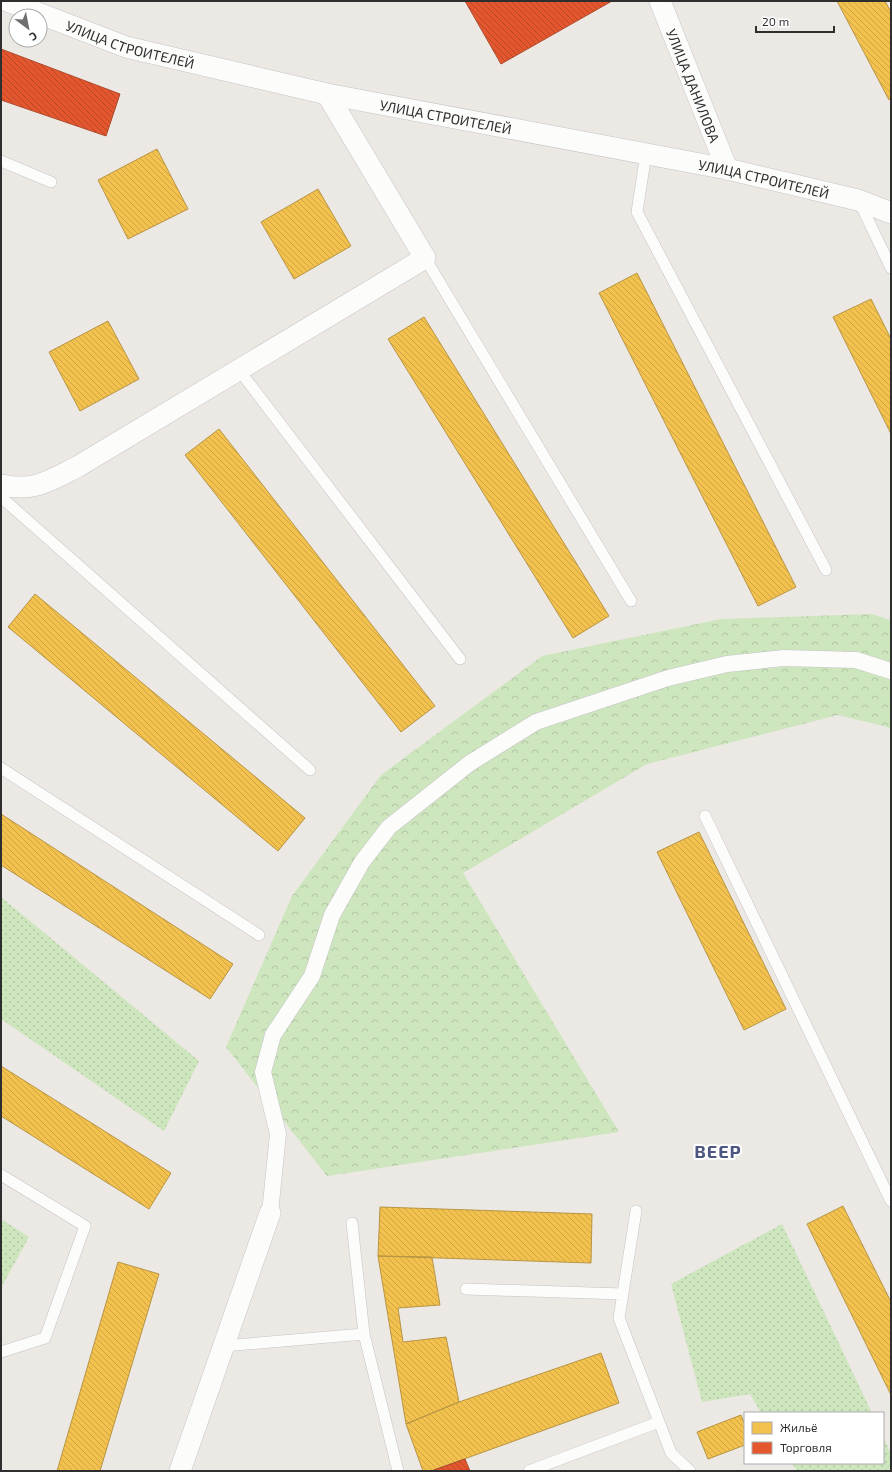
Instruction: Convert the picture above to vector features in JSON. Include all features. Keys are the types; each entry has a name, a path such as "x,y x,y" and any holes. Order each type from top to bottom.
{"street":[{"name":"УЛИЦА СТРОИТЕЛЕЙ","path":"7,1 126,47 327,94 727,169 858,200 891,213"},
{"name":"УЛИЦА ДАНИЛОВА","path":"660,1 727,169"},
{"path":"1,485 14,488 40,486 77,467 425,258 327,94"},
{"path":"180,1471 270,1212 278,1134 263,1072 273,1035 312,976 332,915 362,862 389,827 470,763 536,722 668,678 727,664 784,658 856,660 891,671"}],"lane":[{"path":"646,154 637,212 826,570"},
{"path":"1,161 51,182"},
{"path":"858,200 891,268"},
{"path":"425,258 631,601"},
{"path":"239,370 460,659"},
{"path":"1,498 310,770"},
{"path":"1,768 259,935"},
{"path":"705,816 891,1201"},
{"path":"1,1175 85,1226 45,1338 1,1352"},
{"path":"636,1211 619,1318 671,1453 690,1471"},
{"path":"352,1223 364,1334 398,1471"},
{"path":"466,1289 623,1294"},
{"path":"223,1346 364,1334"},
{"path":"529,1471 659,1422"}],"green space":[{"path":"871,614 891,620 891,728 838,715 647,764 463,873 619,1132 327,1176 226,1047 292,896 381,775 542,656 721,619"},
{"path":"1,897 199,1061 164,1131 1,1019"},
{"path":"1,1219 29,1237 1,1288"},
{"path":"782,1224 872,1412 760,1412 750,1394 702,1402 671,1284"},
{"path":"884,1439 891,1454 891,1471 797,1471 793,1464 884,1464"}],"building: Жильё":[{"path":"837,1 885,1 891,12 891,98 889,100"},
{"path":"157,149 188,209 128,239 98,180"},
{"path":"318,189 351,246 294,279 261,222"},
{"path":"637,273 796,587 758,606 599,293"},
{"path":"871,299 891,339 891,434 833,317"},
{"path":"424,317 609,616 573,638 388,339"},
{"path":"108,321 139,379 80,411 49,352"},
{"path":"219,429 435,706 401,732 185,455"},
{"path":"35,594 305,818 278,851 8,627"},
{"path":"1,814 233,964 210,999 1,865"},
{"path":"699,832 786,1009 744,1030 657,852"},
{"path":"1,1066 171,1173 149,1209 1,1116"},
{"path":"843,1206 891,1302 891,1395 807,1224"},
{"path":"380,1207 592,1214 591,1263 378,1256"},
{"path":"378,1256 432,1257 440,1305 398,1308 403,1342 446,1337 459,1402 406,1424"},
{"path":"118,1262 159,1274 100,1471 57,1471"},
{"path":"601,1353 619,1403 431,1471 423,1471 406,1424 459,1402"},
{"path":"741,1415 744,1422 744,1445 708,1459 697,1432"}],"building: Торговля":[{"path":"465,1 612,1 501,64"},
{"path":"1,49 120,94 106,136 1,100"},
{"path":"465,1459 470,1471 431,1471"}],"district":[{"name":"ВЕЕР","path":"718,1151"}]}
